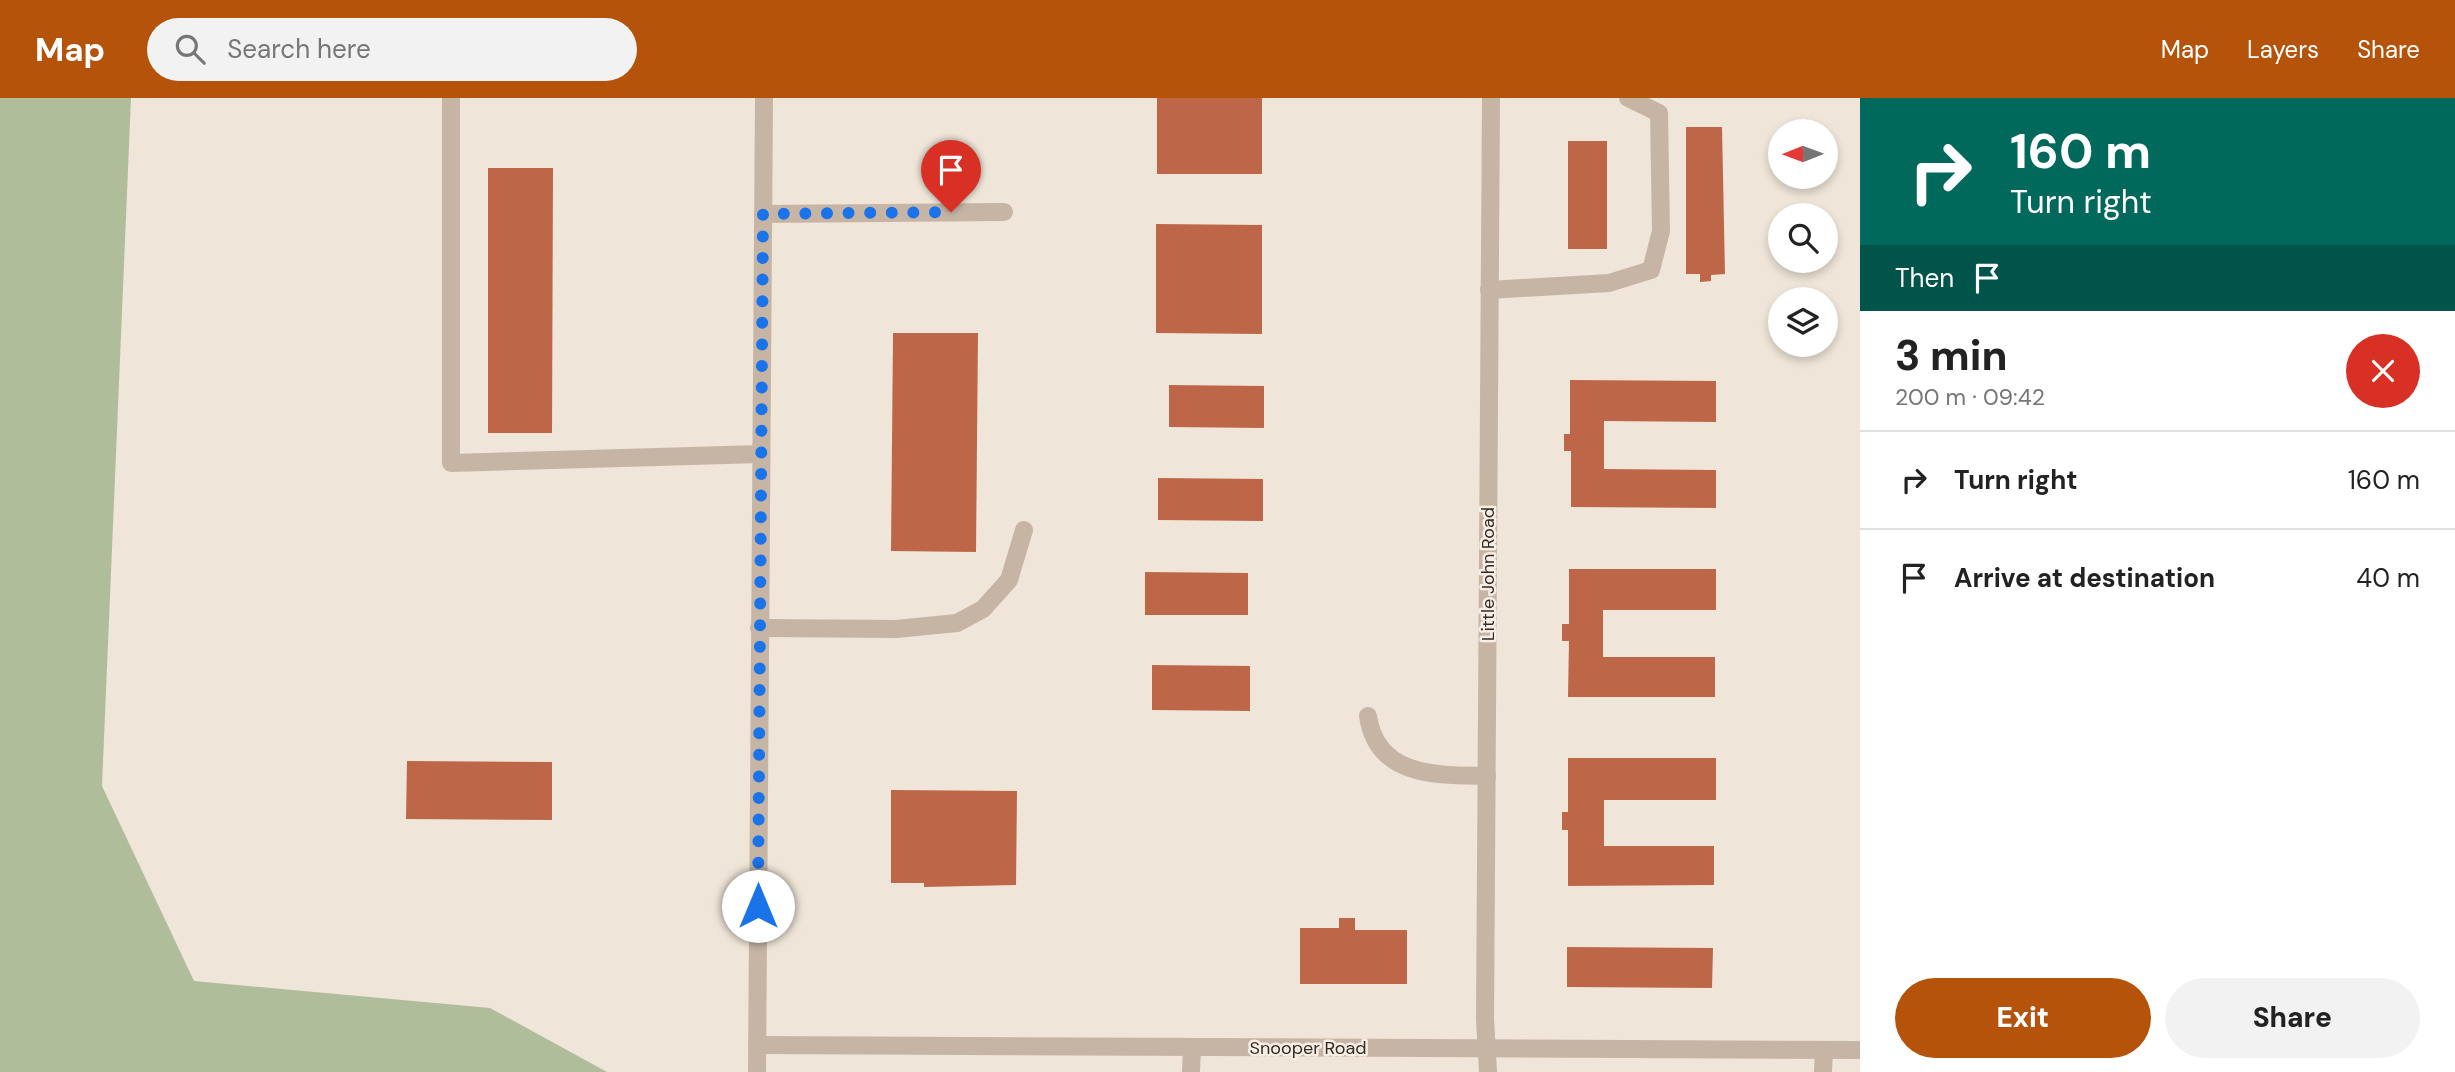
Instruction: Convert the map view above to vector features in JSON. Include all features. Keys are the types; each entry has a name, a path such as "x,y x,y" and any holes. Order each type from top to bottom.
{"street":[{"path":"451,98 451,463 761,454"},
{"path":"757,1072 764,98"},
{"name":"Little John Road","path":"1488,1072 1491,98"},
{"path":"1489,290 1609,283 1651,271 1661,231 1659,113 1628,98"},
{"path":"763,214 1004,212"},
{"path":"759,628 897,629 957,624 983,609 1009,580 1024,530"},
{"path":"1367,716 1370,734 1394,762 1428,775 1487,776"},
{"name":"Snooper Road","path":"757,1045 1860,1050"},
{"path":"1191,1072 1192,1048"},
{"path":"1823,1072 1824,1050"}],"green space":[{"path":"0,98 131,98 102,786 194,981 490,1008 607,1072 0,1072"}],"building":[{"path":"1157,98 1262,98 1262,174 1157,174"},
{"path":"1686,127 1722,127 1725,274 1711,275 1711,281 1700,282 1700,274 1686,274"},
{"path":"1568,141 1607,141 1607,249 1568,249"},
{"path":"488,168 553,168 552,433 488,433"},
{"path":"1156,224 1262,225 1262,334 1156,333"},
{"path":"893,333 978,333 976,552 891,551"},
{"path":"1570,380 1716,381 1716,422 1604,421 1604,469 1716,470 1716,508 1571,507 1571,451 1564,451 1564,434 1570,434"},
{"path":"1169,385 1264,386 1264,428 1169,427"},
{"path":"1158,478 1263,479 1263,521 1158,520"},
{"path":"1569,569 1716,569 1716,610 1603,610 1603,657 1715,657 1715,697 1568,697 1569,641 1562,641 1562,624 1569,624"},
{"path":"1145,572 1248,573 1248,615 1145,615"},
{"path":"1152,665 1250,666 1250,711 1152,710"},
{"path":"1568,758 1716,758 1716,800 1604,800 1604,846 1714,846 1714,885 1568,886 1568,830 1562,830 1562,812 1568,812"},
{"path":"407,761 552,762 552,820 406,819"},
{"path":"891,790 1017,791 1016,885 924,887 924,883 891,883"},
{"path":"1339,918 1355,918 1355,930 1407,930 1407,984 1300,984 1300,928 1339,928"},
{"path":"1567,947 1713,948 1712,988 1567,987"}],"route":[{"path":"758,906 763,214 951,212"}]}
